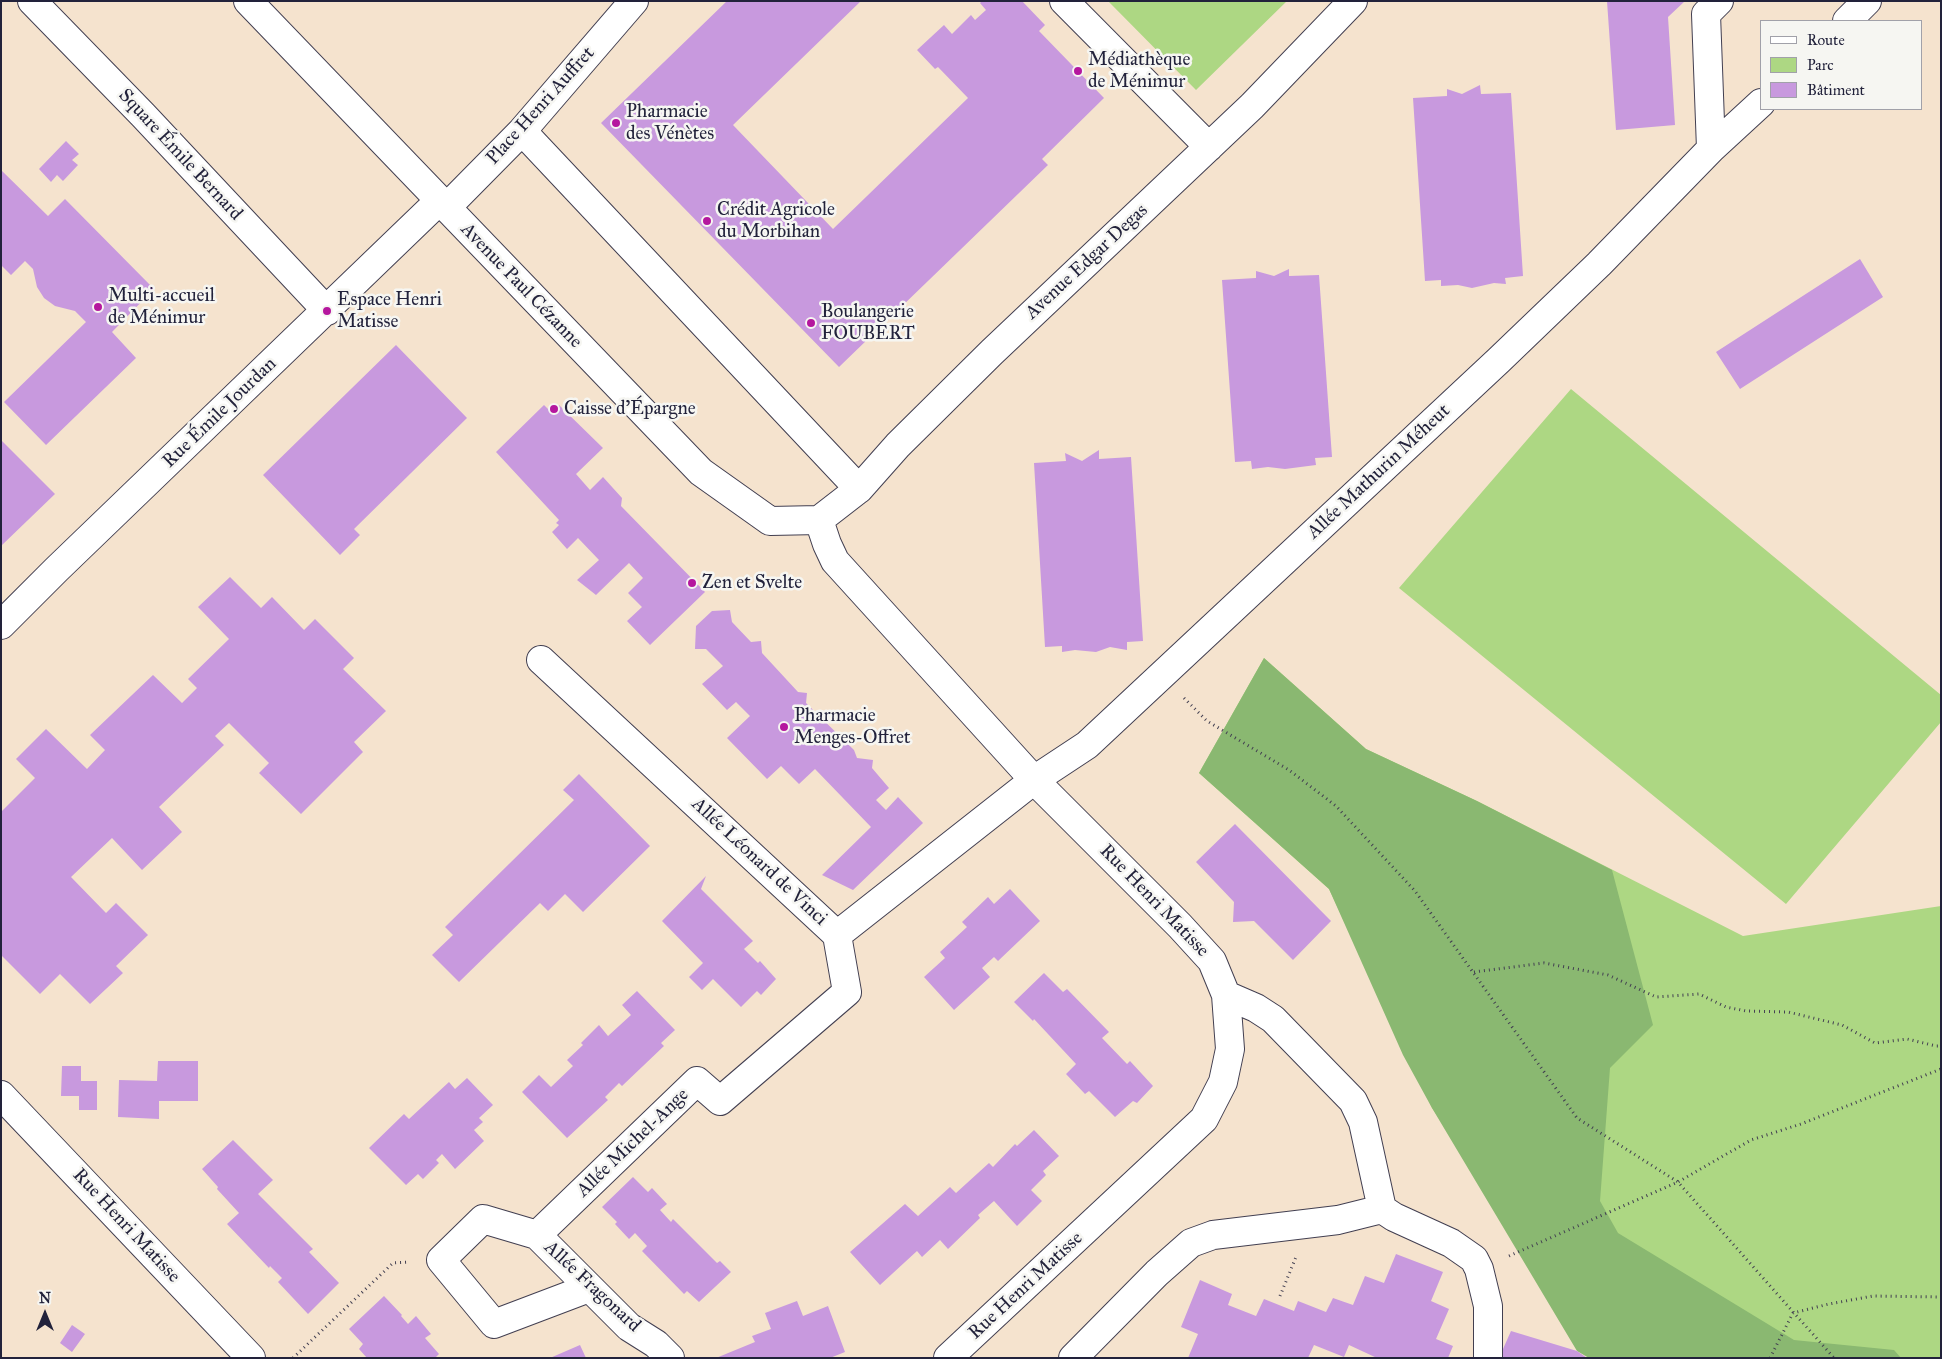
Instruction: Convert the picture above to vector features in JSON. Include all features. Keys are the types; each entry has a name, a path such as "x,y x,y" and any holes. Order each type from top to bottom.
{"street":[{"name":"Square Émile Bernard","path":"32,1 327,311"},
{"name":"Avenue Paul Cézanne","path":"248,1 701,472 770,521 819,520"},
{"name":"Place Henri Auffret","path":"442,204 522,131 634,1"},
{"path":"1064,1 1210,147"},
{"name":"Avenue Edgar Degas","path":"819,520 859,489 898,446 992,352 1210,147 1354,1"},
{"path":"1711,149 1706,14 1720,1"},
{"path":"1847,20 1868,1"},
{"name":"Allée Mathurin Méheut","path":"1034,780 1087,745 1499,360 1599,264 1711,149 1760,104"},
{"path":"522,131 859,489"},
{"name":"Rue Émile Jourdan","path":"1,625 169,461 442,204"},
{"name":"Rue Henri Matisse","path":"819,520 835,561 1034,780 1180,926 1212,961 1226,995 1230,1049 1224,1082 1204,1119 948,1358"},
{"name":"Allée Léonard de Vinci","path":"541,660 837,935 1034,780"},
{"name":"Allée Michel-Ange","path":"537,1235 697,1081 720,1101 846,992 837,935"},
{"path":"1226,995 1256,1008 1273,1019 1353,1101 1363,1122 1382,1209 1394,1217 1451,1243 1474,1259 1479,1269 1488,1306 1488,1358"},
{"name":"Rue Henri Matisse","path":"1,1095 251,1358"},
{"path":"1073,1358 1157,1273 1191,1243 1213,1235 1338,1220 1382,1209"},
{"path":"537,1235 483,1220 441,1260 494,1324 590,1288"},
{"name":"Allée Fragonard","path":"537,1235 629,1327 656,1344 670,1358"}],"path":[{"path":"1178,692 1207,720 1289,770 1336,806 1416,891 1576,1118 1678,1182 1834,1358"},
{"path":"1474,972 1544,963 1608,975 1656,997 1699,994 1726,1007 1746,1011 1788,1012 1842,1026 1875,1043 1907,1039 1941,1046"},
{"path":"1479,1269 1678,1182 1751,1140 1801,1124 1941,1069"},
{"path":"293,1358 393,1263 441,1260"},
{"path":"1770,1358 1793,1313 1873,1296 1941,1297"}],"green space":[{"path":"1108,1 1287,1 1196,90"},
{"path":"1571,389 1941,695 1941,722 1786,904 1399,588"},
{"path":"1264,658 1366,749 1477,801 1743,936 1941,906 1941,1358 1602,1358 1432,1108 1329,889 1199,773"},
{"path":"1264,658 1366,749 1477,801 1612,870 1653,1025 1610,1068 1600,1201 1618,1233 1794,1340 1894,1350 1901,1358 1589,1358 1577,1351 1432,1108 1403,1055 1329,889 1199,773"}],"building":[{"path":"727,1 861,1 733,125 833,229 968,98 938,67 935,69 917,50 944,25 952,34 971,15 975,20 986,10 980,3 982,1 1022,1 1045,25 1039,31 1104,98 1042,159 1048,165 839,367 601,123"},
{"path":"1607,1 1685,1 1668,17 1675,125 1616,130"},
{"path":"1480,85 1481,94 1511,93 1523,276 1505,278 1506,284 1494,283 1472,288 1458,285 1441,286 1441,280 1425,281 1413,98 1447,96 1447,89 1462,94"},
{"path":"66,141 79,154 72,160 78,165 63,181 57,175 51,182 39,169"},
{"name":"Multi-accueil de Ménimur","path":"1,170 48,216 65,199 154,289 112,332 136,358 46,445 4,402 86,322 75,311 55,306 44,298 37,287 33,269 25,261 11,275 1,265"},
{"path":"1860,259 1883,297 1740,389 1716,352"},
{"path":"1289,269 1289,276 1319,275 1332,457 1315,458 1316,465 1285,469 1268,467 1252,469 1251,461 1235,462 1222,280 1256,278 1256,271 1274,276"},
{"path":"396,345 467,418 354,529 360,535 340,555 263,475"},
{"path":"544,405 552,413 559,405 603,448 576,474 590,490 603,477 622,498 621,506 705,592 650,645 627,621 642,607 628,593 643,578 629,563 596,595 577,580 599,560 578,538 567,549 552,532 559,525 556,523 559,520 496,452"},
{"path":"1,440 55,494 1,546"},
{"path":"1099,450 1099,459 1131,457 1143,641 1127,642 1127,650 1110,647 1096,652 1075,650 1062,652 1062,646 1045,647 1034,463 1066,461 1065,453 1082,461"},
{"path":"230,577 261,608 272,597 304,630 315,619 354,658 343,669 386,711 354,742 363,752 301,814 259,773 269,763 229,723 215,736 224,745 159,807 182,832 142,870 112,838 71,877 106,913 116,903 148,935 116,966 123,973 90,1004 60,974 40,994 1,955 1,812 35,778 16,759 46,729 87,769 105,750 90,735 153,675 182,703 197,688 188,679 229,639 198,607"},
{"path":"730,610 732,622 751,642 761,641 762,653 798,692 807,693 806,703 854,750 857,758 873,760 872,768 889,788 876,800 886,810 898,797 923,823 853,890 822,875 871,827 815,769 799,784 781,766 767,779 727,738 750,716 736,702 727,710 702,684 723,666 706,649 695,649 696,626 712,611"},
{"path":"579,774 650,846 583,912 565,894 548,911 540,903 459,982 432,955 453,935 445,927 574,800 563,790"},
{"path":"1235,824 1331,921 1293,960 1254,921 1233,922 1234,902 1196,862"},
{"path":"706,876 701,889 753,941 744,949 758,963 760,961 776,979 761,995 757,991 741,1007 713,979 702,990 689,977 703,963 662,921"},
{"path":"1010,889 1040,921 998,961 994,957 982,968 990,977 954,1010 924,977 945,958 940,952 967,927 962,922 988,897 994,904"},
{"path":"1044,973 1063,992 1067,989 1109,1032 1102,1038 1127,1064 1130,1061 1153,1086 1137,1103 1133,1101 1115,1117 1089,1091 1085,1094 1066,1074 1076,1064 1034,1019 1033,1021 1014,1002"},
{"path":"637,991 675,1030 661,1043 664,1046 622,1086 619,1083 605,1097 608,1100 567,1138 522,1092 539,1075 551,1087 573,1066 567,1060 583,1045 581,1043 599,1025 608,1036 631,1015 622,1005"},
{"path":"158,1061 198,1061 198,1101 159,1101 159,1119 118,1117 119,1080 157,1081"},
{"path":"62,1066 81,1066 81,1081 97,1081 97,1110 79,1110 79,1096 61,1096"},
{"path":"467,1078 493,1105 479,1118 483,1122 474,1130 484,1141 455,1169 442,1154 436,1160 439,1163 423,1179 418,1174 406,1185 369,1148 404,1114 409,1119 449,1082 455,1089"},
{"path":"1034,1130 1059,1156 1043,1171 1046,1175 1031,1190 1042,1201 1017,1226 994,1201 978,1215 980,1218 948,1249 940,1240 922,1257 917,1251 880,1285 850,1252 905,1204 918,1216 950,1187 956,1193 989,1163 993,1167 1015,1144 1017,1146"},
{"path":"233,1140 273,1180 258,1194 313,1249 309,1252 339,1283 308,1314 278,1282 282,1278 270,1266 269,1268 227,1224 239,1213 202,1169"},
{"path":"633,1177 648,1192 652,1188 667,1204 660,1210 671,1222 673,1219 717,1263 720,1261 731,1272 699,1302 687,1291 684,1294 642,1251 647,1246 635,1233 629,1239 615,1224 617,1222 602,1207"},
{"path":"1396,1254 1443,1272 1431,1301 1449,1309 1436,1339 1453,1346 1448,1358 1377,1358 1349,1345 1344,1357 1314,1345 1308,1358 1188,1358 1198,1334 1181,1327 1200,1280 1232,1294 1228,1305 1256,1316 1264,1299 1294,1311 1298,1301 1326,1312 1333,1298 1353,1305 1365,1276 1384,1283"},
{"path":"384,1296 408,1324 416,1316 431,1334 425,1338 439,1354 435,1358 367,1358 359,1349 363,1344 349,1329"},
{"path":"797,1301 803,1316 828,1306 845,1352 830,1358 716,1358 755,1342 752,1336 771,1329 765,1313"},
{"path":"72,1325 85,1334 72,1352 60,1343"},
{"path":"1511,1331 1577,1351 1587,1358 1499,1358"},
{"path":"580,1345 586,1358 550,1358"}],"place":[{"name":"Médiathèque de Ménimur","path":"1078,71"},
{"name":"Pharmacie des Vénètes","path":"616,123"},
{"name":"Crédit Agricole du Morbihan","path":"707,221"},
{"name":"Multi-accueil de Ménimur","path":"98,307"},
{"name":"Espace Henri Matisse","path":"327,311"},
{"name":"Boulangerie FOUBERT","path":"811,323"},
{"name":"Caisse d'Épargne","path":"554,409"},
{"name":"Zen et Svelte","path":"692,583"},
{"name":"Pharmacie Menges-Offret","path":"784,727"}]}
